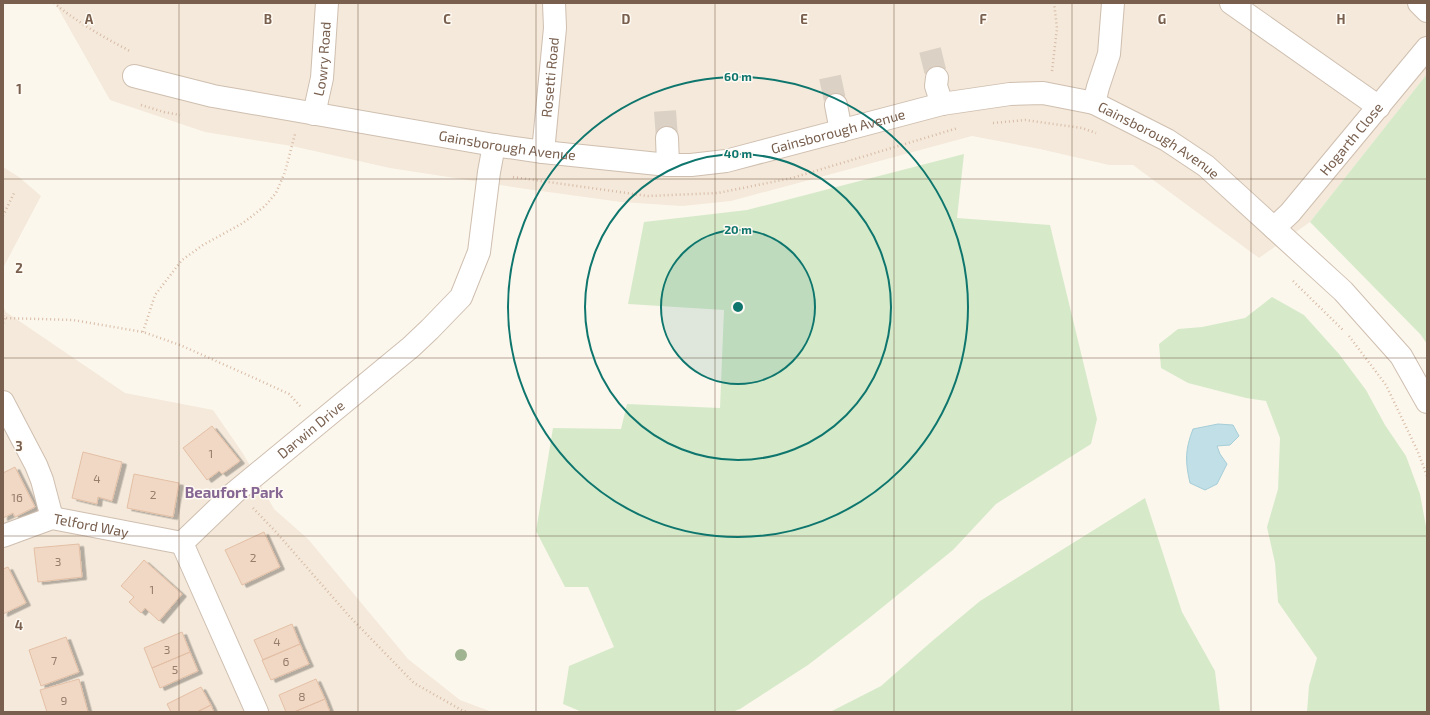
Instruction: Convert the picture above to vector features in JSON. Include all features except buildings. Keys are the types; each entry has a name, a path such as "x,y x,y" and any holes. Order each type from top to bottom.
{"street":[{"name":"Lowry Road","path":"314,114 322,78 327,3"},
{"name":"Rosetti Road","path":"543,152 554,28 554,3"},
{"path":"1094,103 1109,54 1113,3"},
{"path":"1231,3 1379,107"},
{"path":"1419,3 1427,11"},
{"name":"Hogarth Close","path":"1274,228 1290,213 1427,48"},
{"name":"Gainsborough Avenue","path":"134,76 213,96 494,145 543,152 668,165 691,165 726,161 942,104 1010,94 1043,93 1094,103 1167,140 1206,166 1343,290 1401,356 1427,402"},
{"path":"936,78 936,86 942,104"},
{"path":"836,105 841,131"},
{"path":"667,138 668,165"},
{"name":"Darwin Drive","path":"182,543 237,491 317,423 411,347 461,297 480,252 489,172 494,145"},
{"path":"3,402 36,465 42,480 52,518"},
{"name":"Telford Way","path":"3,536 52,518 182,543"},
{"path":"182,543 257,712"}],"path":[{"path":"1043,93 1051,78 1057,28 1054,3"},
{"path":"989,123 1025,120 1082,128 1096,133"},
{"path":"489,172 528,180 648,196 718,193 792,178 959,128"},
{"path":"143,332 155,295 182,260 203,245 243,223 265,206 276,193 285,172 296,133"},
{"path":"3,216 14,193"},
{"path":"1292,279 1346,334 1386,385 1418,452 1427,476"},
{"path":"3,323 4,317 73,320 143,332 180,345 289,394 317,423"},
{"path":"237,491 276,532 350,617 414,683 468,712"}],"shaded area":[{"path":"55,3 1427,3 1427,74 1310,222 1259,258 1133,165 1109,165 1040,149 972,136 731,201 682,206 621,202 390,168 292,146 205,132 110,100"},
{"path":"3,167 19,177 41,196 3,268"},
{"name":"Beaufort Park","path":"3,306 6,312 125,393 213,410 244,455 274,509 308,539 408,659 460,700 492,712 3,712 3,518 13,513 15,517 35,507 15,467 3,473"}],"green space":[{"path":"1427,74 1427,344 1421,335 1310,222"},
{"path":"964,154 957,218 1050,225 1097,419 1091,444 996,504 953,550 868,619 808,665 740,709 732,712 582,712 563,704 569,666 614,647 588,587 565,587 536,531 553,428 621,429 627,404 720,408 724,310 628,304 644,222 747,210"},
{"path":"1272,297 1304,315 1339,354 1366,390 1385,425 1406,456 1420,494 1427,532 1427,712 1307,712 1309,686 1317,658 1278,602 1275,563 1267,527 1278,489 1280,438 1266,401 1246,398 1188,383 1161,368 1159,344 1178,329 1202,327 1245,318"},
{"path":"1145,498 1182,612 1215,671 1220,712 830,712 881,686 980,601"}],"water":[{"path":"1218,424 1233,425 1239,436 1230,445 1217,446 1220,454 1227,464 1217,484 1205,490 1190,483 1187,468 1188,443 1193,429"}],"tunnel":[{"path":"930,50 937,78"},
{"path":"830,77 836,105"},
{"path":"665,111 667,138"}],"district":[{"name":"Beaufort Park","path":"234,493"}]}
